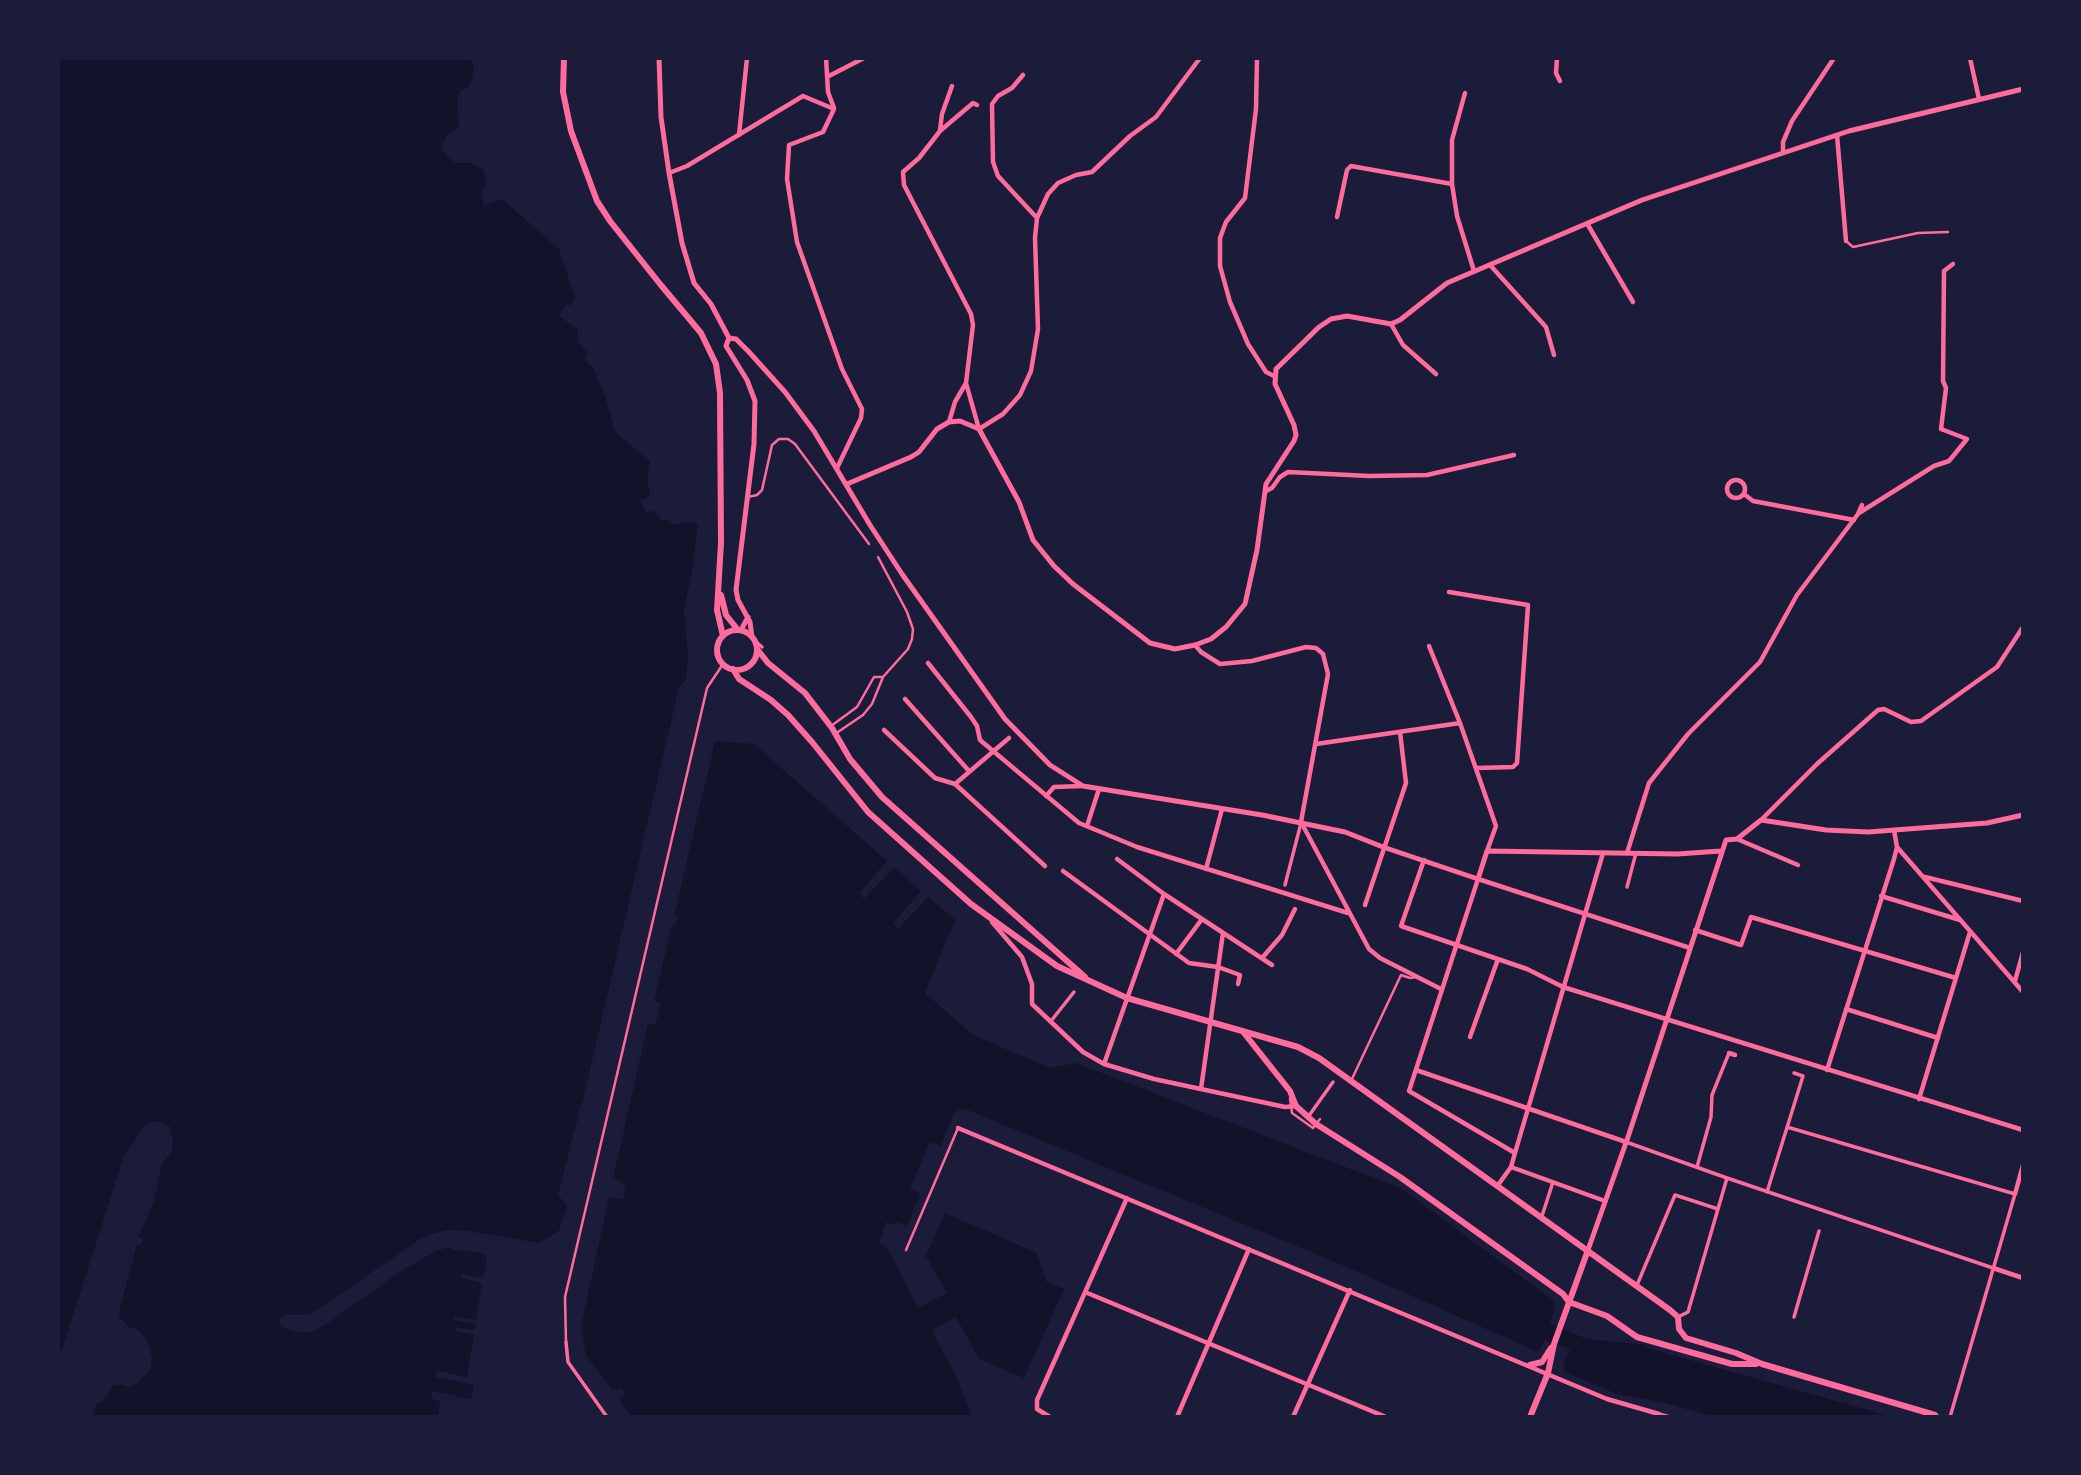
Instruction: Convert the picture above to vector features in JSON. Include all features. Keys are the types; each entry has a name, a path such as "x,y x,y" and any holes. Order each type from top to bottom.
{"main road":[{"path":"564,58 563,92 571,131 597,201 610,221 701,333 716,364 720,393 720,590 717,610 723,636 718,650 723,664 733,669 752,664 760,648"},
{"path":"720,590 726,615 739,630 754,639 768,663 799,686 830,726 850,759 882,797 1085,977"},
{"path":"723,636 739,630"},
{"path":"733,669 739,679 789,715 813,741 868,812 990,919 1062,969 1127,998 1298,1047 1319,1058 1637,1284 1678,1317 1681,1334 1686,1338 1762,1364 1936,1416"},
{"path":"1062,969 1068,962"},
{"path":"1243,1032 1290,1091 1293,1106 1400,1177 1563,1294 1569,1302 1607,1316 1637,1337 1732,1364 1762,1364"},
{"path":"1256,1046 1260,1037"},
{"path":"1530,1365 1542,1362 1554,1344 1588,1250"},
{"path":"1530,1417 1548,1373 1554,1344"}],"street":[{"path":"659,58 661,117 669,173 682,243 695,283 711,304 729,338 741,344 785,392 814,431 870,525 934,621 1009,725 1051,765 1083,786"},
{"path":"738,136 747,58"},
{"path":"826,58 828,92 834,109 823,132 789,145 786,179 796,242 842,369 862,409 861,418 837,468"},
{"path":"827,77 864,58"},
{"path":"979,429 1003,414 1020,395 1031,370 1038,329 1034,264 1037,218 1048,194 1058,183 1092,172 1130,136 1156,117 1200,58"},
{"path":"1257,58 1256,109 1245,198 1226,222 1220,238 1220,266 1230,302 1248,344 1266,372 1274,376"},
{"path":"1557,58 1556,73 1560,81"},
{"path":"1783,152 1783,142 1792,121 1834,58"},
{"path":"1970,58 1979,99"},
{"path":"1023,75 992,104 993,162 998,176 1037,218"},
{"path":"940,131 942,114 952,86"},
{"path":"966,383 979,429 1019,502 1033,540 1054,565 1073,584 1150,643 1175,649 1195,645 1211,639 1226,627 1245,604 1257,550 1266,484 1296,435 1274,376 1276,369 1288,355 1319,327 1331,319 1347,316 1391,324 1447,283 1642,200 1837,135 2023,89"},
{"path":"1465,93 1452,140 1452,184 1457,216 1475,271"},
{"path":"669,173 687,166 803,96 834,109"},
{"path":"949,422 966,383 973,325 971,314 904,185 902,172 919,158 940,131 975,102"},
{"path":"1837,135 1846,241"},
{"path":"1337,217 1347,170 1351,166 1452,184"},
{"path":"1588,225 1633,302"},
{"path":"1858,514 1934,466 1949,461 1967,439 1941,429 1946,387 1943,381 1944,271 1953,264"},
{"path":"1490,265 1546,327 1554,355"},
{"path":"1391,324 1403,345 1436,374"},
{"path":"729,338 726,346 747,380 755,401 756,427 736,590 754,639"},
{"path":"847,484 911,457 919,452 937,429 949,422 960,421 979,429"},
{"path":"1266,491 1288,472 1369,476 1427,475 1514,455"},
{"path":"1730,481 1742,481 1746,487 1744,494 1740,498 1734,498 1728,494 1727,486 1730,481"},
{"path":"1744,494 1753,500 1854,520"},
{"path":"1627,853 1649,783 1688,734 1760,662 1797,595 1854,520 1861,505"},
{"path":"1449,592 1528,605 1517,763 1513,767 1476,768"},
{"path":"739,630 748,617"},
{"path":"1737,839 1876,712 1884,709 1911,722 1921,721 1997,667 2023,627"},
{"path":"1195,645 1220,664 1252,661 1306,647 1321,652 1326,661 1328,674 1316,744 1285,885"},
{"path":"1430,646 1496,826 1409,1091 1515,1153"},
{"path":"928,663 971,717 977,726 980,740 1079,822 1137,847 1349,913"},
{"path":"905,699 969,771"},
{"path":"1316,744 1460,723"},
{"path":"884,730 935,778 955,784 1045,866"},
{"path":"1364,905 1406,783 1400,732"},
{"path":"955,784 1009,738"},
{"path":"1046,796 1054,787 1083,786 1301,822 1345,832 1384,848 1690,947"},
{"path":"1087,826 1099,789"},
{"path":"1206,869 1223,809"},
{"path":"1760,820 1826,830 1868,832 1987,823 2023,815"},
{"path":"1301,822 1373,953 1441,989"},
{"path":"1828,1070 1897,847 1894,830"},
{"path":"1588,1250 1726,840 1737,839 1798,865"},
{"path":"1897,847 2023,992"},
{"path":"1487,851 1677,854 1721,851"},
{"path":"1498,1185 1511,1167 1603,853"},
{"path":"1627,887 1636,853"},
{"path":"1117,859 1164,894 1272,965"},
{"path":"1424,860 1401,926 1527,969 1563,987 2023,1130"},
{"path":"1063,872 1189,963 1219,967 1240,975 1238,984"},
{"path":"1924,877 2023,901"},
{"path":"1104,1063 1164,894"},
{"path":"1881,896 1960,920"},
{"path":"1262,958 1282,935 1295,909"},
{"path":"1695,930 1741,945 1751,917 1956,978"},
{"path":"990,919 1022,957 1032,984 1032,1004 1083,1052 1104,1063 1154,1079 1285,1107 1293,1106"},
{"path":"1176,954 1202,919"},
{"path":"1919,1099 1970,932"},
{"path":"1201,1089 1223,933"},
{"path":"2015,982 2023,952"},
{"path":"1470,1037 1498,959"},
{"path":"1051,1021 1074,992"},
{"path":"1846,1009 1938,1038"},
{"path":"1697,1167 1711,1117 1712,1096 1732,1054"},
{"path":"1416,1070 2023,1278"},
{"path":"1767,1192 1802,1076 1794,1073"},
{"path":"1308,1116 1333,1082"},
{"path":"1787,1127 2015,1194"},
{"path":"958,1128 1607,1399 1670,1417"},
{"path":"1511,1167 1605,1201"},
{"path":"1950,1417 2023,1167"},
{"path":"1678,1317 1688,1312 1727,1178"},
{"path":"1542,1216 1553,1182"},
{"path":"1637,1284 1675,1195 1718,1209"},
{"path":"1050,1417 1037,1409 1036,1404 1126,1198"},
{"path":"1794,1317 1819,1231"},
{"path":"1177,1417 1249,1249"},
{"path":"1293,1417 1350,1290"},
{"path":"1086,1292 1386,1417"},
{"path":"566,1342 568,1362 607,1417"},
{"path":"1936,1416 1944,1417"}],"lane":[{"path":"1846,241 1853,247 1918,233 1948,232"},
{"path":"748,497 757,495 762,490 772,445 779,439 788,439 795,444 869,544"},
{"path":"835,734 863,715 872,704 884,677 908,649 912,639 913,629 907,612 878,558"},
{"path":"566,1342 565,1297 707,688 723,664"},
{"path":"830,726 857,708 874,677 884,677"},
{"path":"1352,1081 1401,975 1417,977"},
{"path":"1293,1106 1292,1113 1317,1124"},
{"path":"906,1250 958,1128"}],"shaded area":[{"path":"58,58 473,58 472,81 468,88 460,90 457,101 459,127 447,134 441,149 454,163 470,163 483,169 486,183 482,194 484,206 502,199 559,249 575,297 572,305 566,305 559,316 577,329 579,343 588,353 585,361 593,367 615,432 650,461 647,478 650,496 640,501 647,513 654,510 662,521 668,520 674,525 686,522 698,524 684,608 688,656 686,680 679,688 587,1083 558,1195 567,1205 559,1231 539,1243 448,1230 423,1237 317,1310 308,1315 281,1317 281,1327 301,1333 311,1332 404,1269 436,1251 448,1247 453,1250 483,1253 487,1256 483,1278 462,1274 460,1278 482,1283 476,1320 454,1316 453,1320 476,1324 474,1330 455,1327 455,1331 474,1335 467,1377 437,1371 435,1377 474,1385 471,1399 432,1391 431,1399 440,1401 438,1417 92,1417 97,1404 108,1395 112,1386 140,1382 152,1358 142,1334 128,1327 118,1316 137,1244 142,1240 136,1236 141,1232 154,1200 161,1166 171,1152 173,1143 170,1127 156,1121 146,1124 124,1156 58,1363"},
{"path":"715,741 754,744 887,861 859,893 864,899 894,867 921,891 893,923 898,929 928,897 955,920 926,994 973,1035 1050,1068 1076,1063 1402,1189 1554,1301 1550,1324 1587,1339 1646,1345 1647,1348 1893,1417 1716,1417 1617,1394 1565,1372 1563,1365 1570,1349 1544,1340 1540,1350 1536,1351 1340,1264 963,1108 954,1113 941,1146 930,1142 910,1188 920,1194 907,1226 886,1222 879,1243 886,1246 918,1308 947,1293 926,1256 945,1213 1037,1253 1046,1281 1064,1289 1024,1378 979,1359 956,1317 931,1330 958,1380 972,1417 631,1417 619,1399 623,1396 622,1389 613,1390 586,1356 581,1326 609,1196 623,1199 624,1187 619,1180 613,1179 648,1023 655,1025 661,1003 654,1001 672,925 676,925 678,917 674,916"}],"pier":[{"path":"698,524 701,525 688,608 690,680 682,689 562,1194 571,1205 562,1232 557,1238 539,1247 467,1234 431,1238 319,1313 309,1318 287,1318 282,1322 283,1325 301,1330 325,1321 402,1266 434,1248 448,1244 488,1252 453,1250 448,1247 436,1251 404,1269 311,1332 301,1333 281,1327 281,1317 308,1315 317,1310 430,1234 448,1230 467,1231 539,1243 559,1231 567,1205 558,1195 587,1083 679,688 686,679 688,656 684,608"},
{"path":"712,738 715,741 673,919 670,915"},
{"path":"672,921 654,1001 661,1003 655,1025 648,1023 613,1178 626,1188 623,1199 609,1197 581,1326 586,1356 612,1390 621,1388 625,1393 619,1399 631,1417 626,1417 616,1400 620,1393 610,1393 583,1357 578,1326 605,1195 620,1195 622,1190 609,1178 645,1022 648,1019 653,1021 657,1006 651,1001 668,924"},
{"path":"156,1121 170,1127 173,1143 171,1152 161,1166 154,1200 137,1236 143,1240 141,1245 136,1245 118,1316 128,1327 142,1334 152,1358 151,1368 137,1384 128,1387 118,1384 112,1386 104,1400 97,1404 92,1417 89,1417 94,1402 101,1398 110,1383 118,1380 128,1383 135,1381 147,1367 145,1345 139,1336 126,1330 114,1316 133,1243 137,1241 133,1235 138,1230 151,1198 158,1165 169,1143 167,1129 156,1125 148,1127 127,1158 61,1364 58,1366 58,1363 124,1156 146,1124"}]}
